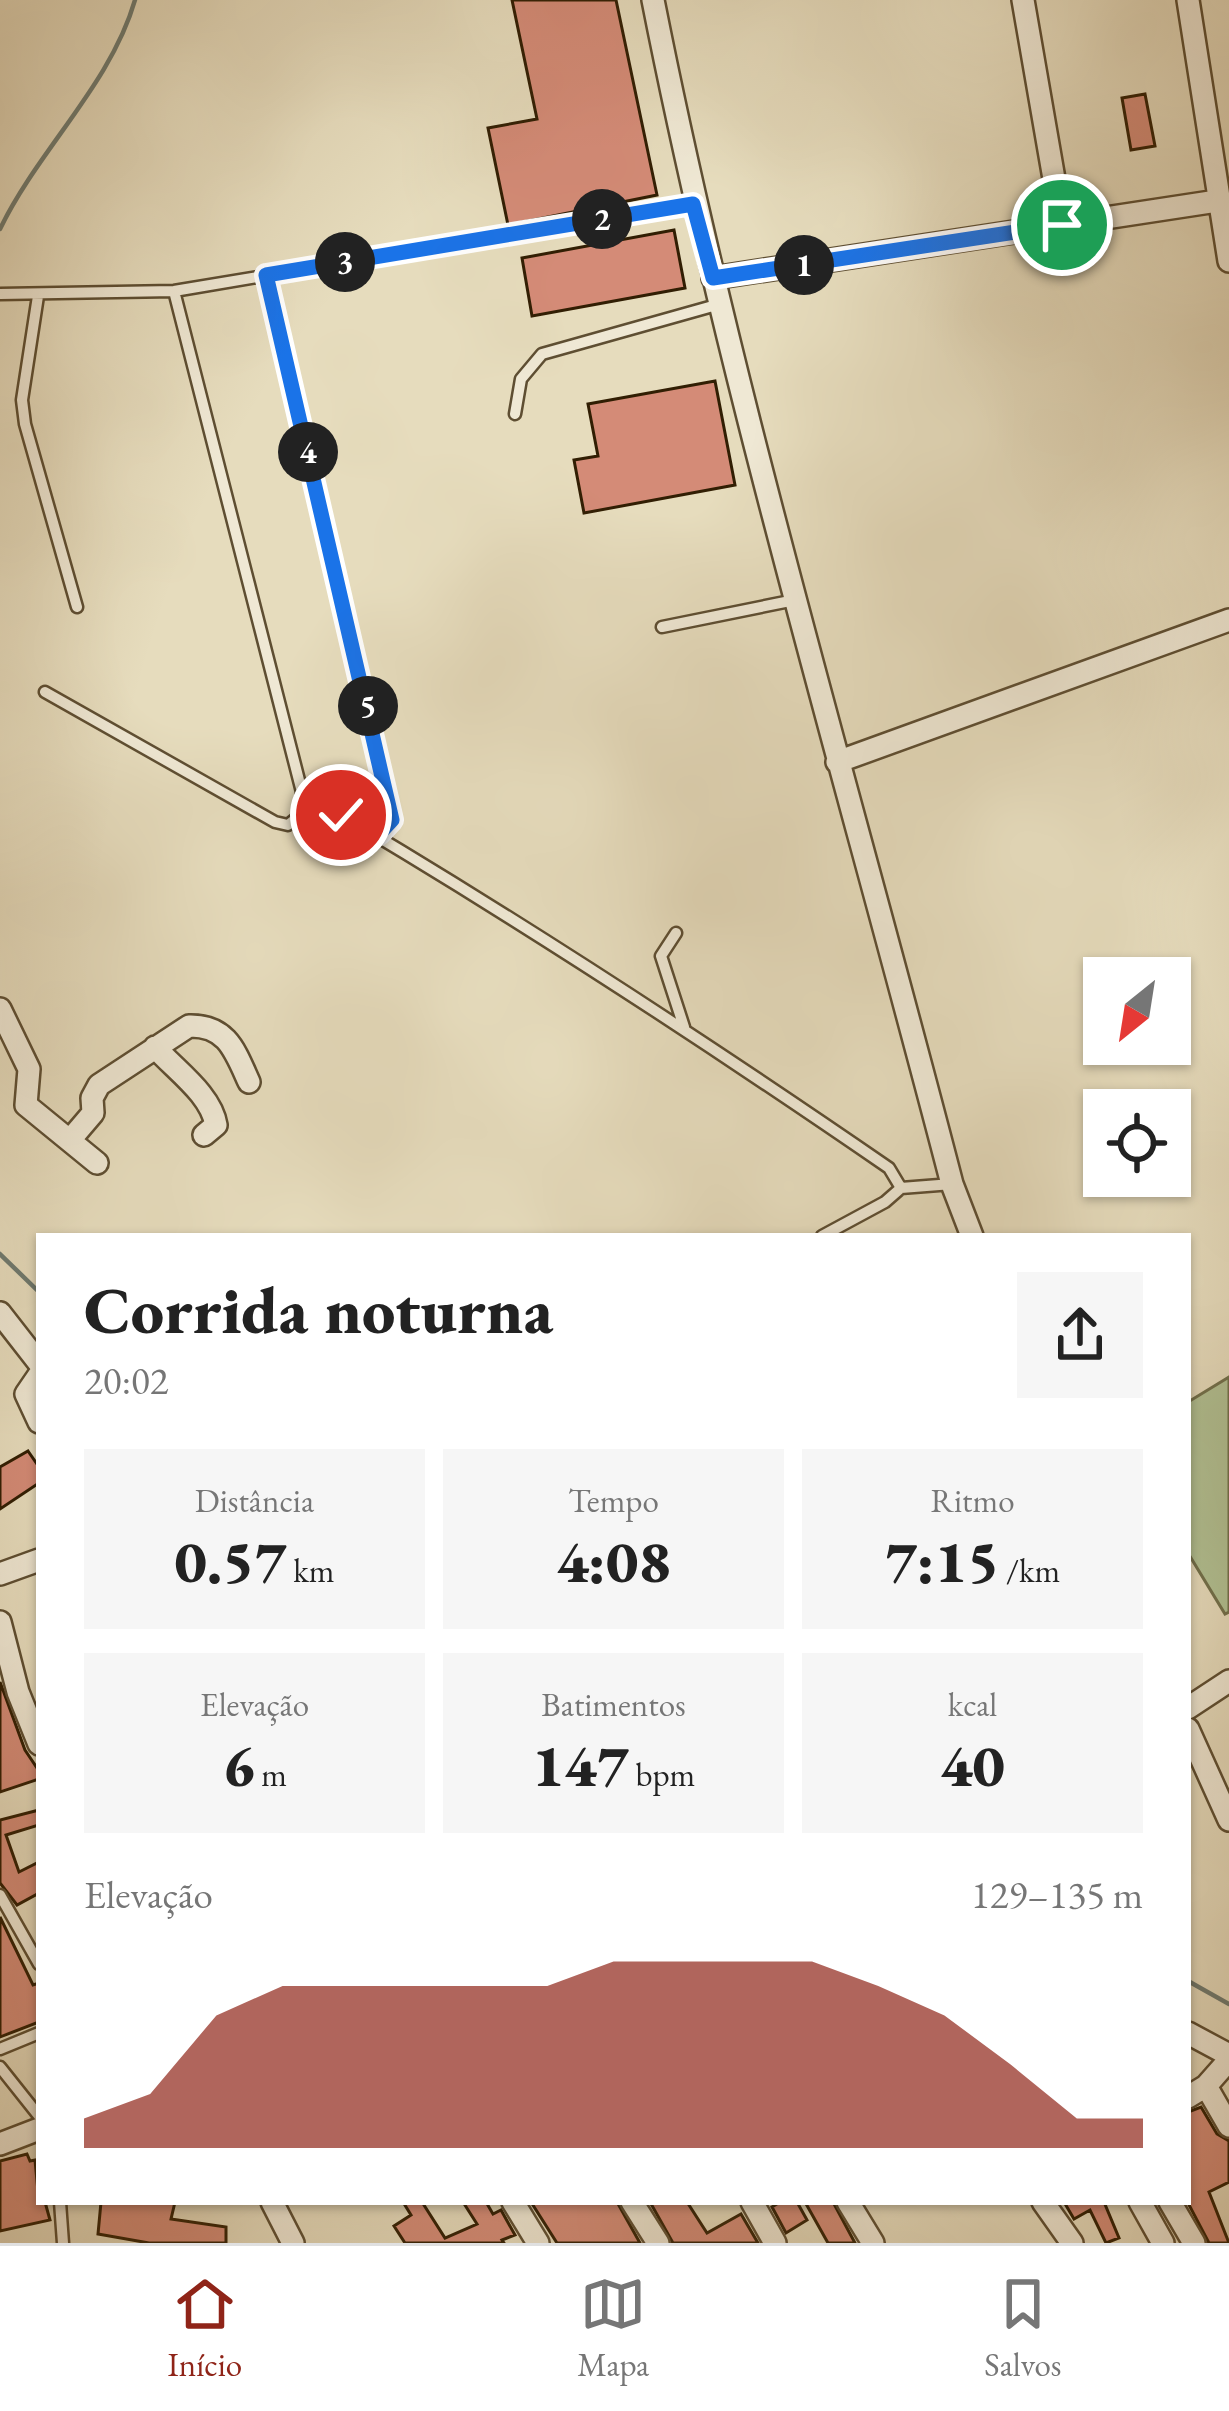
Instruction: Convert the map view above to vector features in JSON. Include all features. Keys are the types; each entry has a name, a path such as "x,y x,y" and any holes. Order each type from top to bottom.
{"street":[{"path":"653,0 693,204 795,600 952,1184 971,1233"},
{"path":"1023,0 1062,225"},
{"path":"1189,0 1216,201 1229,261"},
{"path":"713,278 1216,201"},
{"path":"837,762 1229,620"},
{"path":"0,1009 28,1069 26,1105 97,1162"},
{"path":"70,1140 93,1113 92,1098 100,1085 189,1026 207,1026 232,1043 249,1082"},
{"path":"155,1047 201,1094 215,1116 216,1125 204,1135"},
{"path":"0,1312 36,1359"},
{"path":"36,1379 26,1394 36,1416"},
{"path":"0,1574 36,1561"},
{"path":"0,1622 18,1692 36,1737"},
{"path":"1191,1706 1229,1681"},
{"path":"1191,1735 1227,1813"},
{"path":"1191,2035 1229,2057 1197,2092 1229,2126"},
{"path":"0,2144 36,2130"},
{"path":"274,2205 293,2243"},
{"path":"515,2205 538,2243"},
{"path":"634,2205 658,2243"},
{"path":"754,2205 776,2243"},
{"path":"850,2205 873,2243"},
{"path":"1045,2205 1072,2243"},
{"path":"1142,2205 1162,2243"},
{"path":"1173,2205 1194,2243"}],"lane":[{"path":"0,294 173,290 693,204"},
{"path":"266,275 387,789 392,820 379,834"},
{"path":"45,692 275,822 288,825 299,816 302,792 173,290"},
{"path":"38,296 22,400 25,424 77,607"},
{"path":"515,413 521,380 542,354 720,304"},
{"path":"662,627 795,600"},
{"path":"302,792 379,834 684,1027 890,1168 901,1188"},
{"path":"676,933 661,956 684,1027"},
{"path":"828,1233 901,1188 952,1184"},
{"path":"0,1895 36,1959"},
{"path":"0,2049 36,2034"},
{"path":"0,2067 36,2112"},
{"path":"60,2205 63,2243"}],"green space":[{"path":"1229,1377 1229,1612 1225,1614 1191,1558 1191,1400"}],"building":[{"path":"512,0 616,0 657,195 508,225 488,128 537,119"},
{"path":"1145,94 1155,146 1131,150 1122,98"},
{"path":"674,230 685,288 532,316 522,258"},
{"path":"715,381 735,485 584,513 574,460 598,456 588,404"},
{"path":"28,1451 36,1463 36,1485 0,1509 0,1467"},
{"path":"0,1682 25,1750 36,1766 36,1780 0,1792"},
{"path":"36,1811 36,1826 6,1835 19,1872 36,1864 36,1895 17,1905 0,1883 0,1820"},
{"path":"0,1917 36,1984 36,2023 0,2037"},
{"path":"1201,2107 1217,2134 1229,2141 1229,2182 1209,2192 1229,2243 1209,2243 1189,2205 1191,2111"},
{"path":"27,2154 30,2161 35,2160 36,2205 46,2205 50,2220 0,2231 0,2161"},
{"path":"101,2205 174,2205 171,2219 226,2227 226,2243 149,2243 98,2234"},
{"path":"405,2205 424,2205 445,2238 477,2224 465,2205 488,2205 493,2214 501,2210 515,2235 502,2240 504,2243 405,2243 394,2226 411,2215"},
{"path":"533,2205 619,2205 640,2243 557,2243"},
{"path":"652,2205 689,2205 707,2233 741,2214 758,2243 673,2243"},
{"path":"799,2205 807,2220 786,2233 772,2207"},
{"path":"807,2205 835,2205 855,2243 828,2243"},
{"path":"1066,2205 1105,2205 1119,2238 1106,2243 1090,2210 1074,2219"}],"waterway":[{"path":"0,229 92,89 135,0"},
{"path":"0,1254 36,1289"},
{"path":"1191,1983 1229,2004"}],"route":[{"path":"341,815 379,834 392,820 266,275 693,204 713,278 1062,225"}]}
